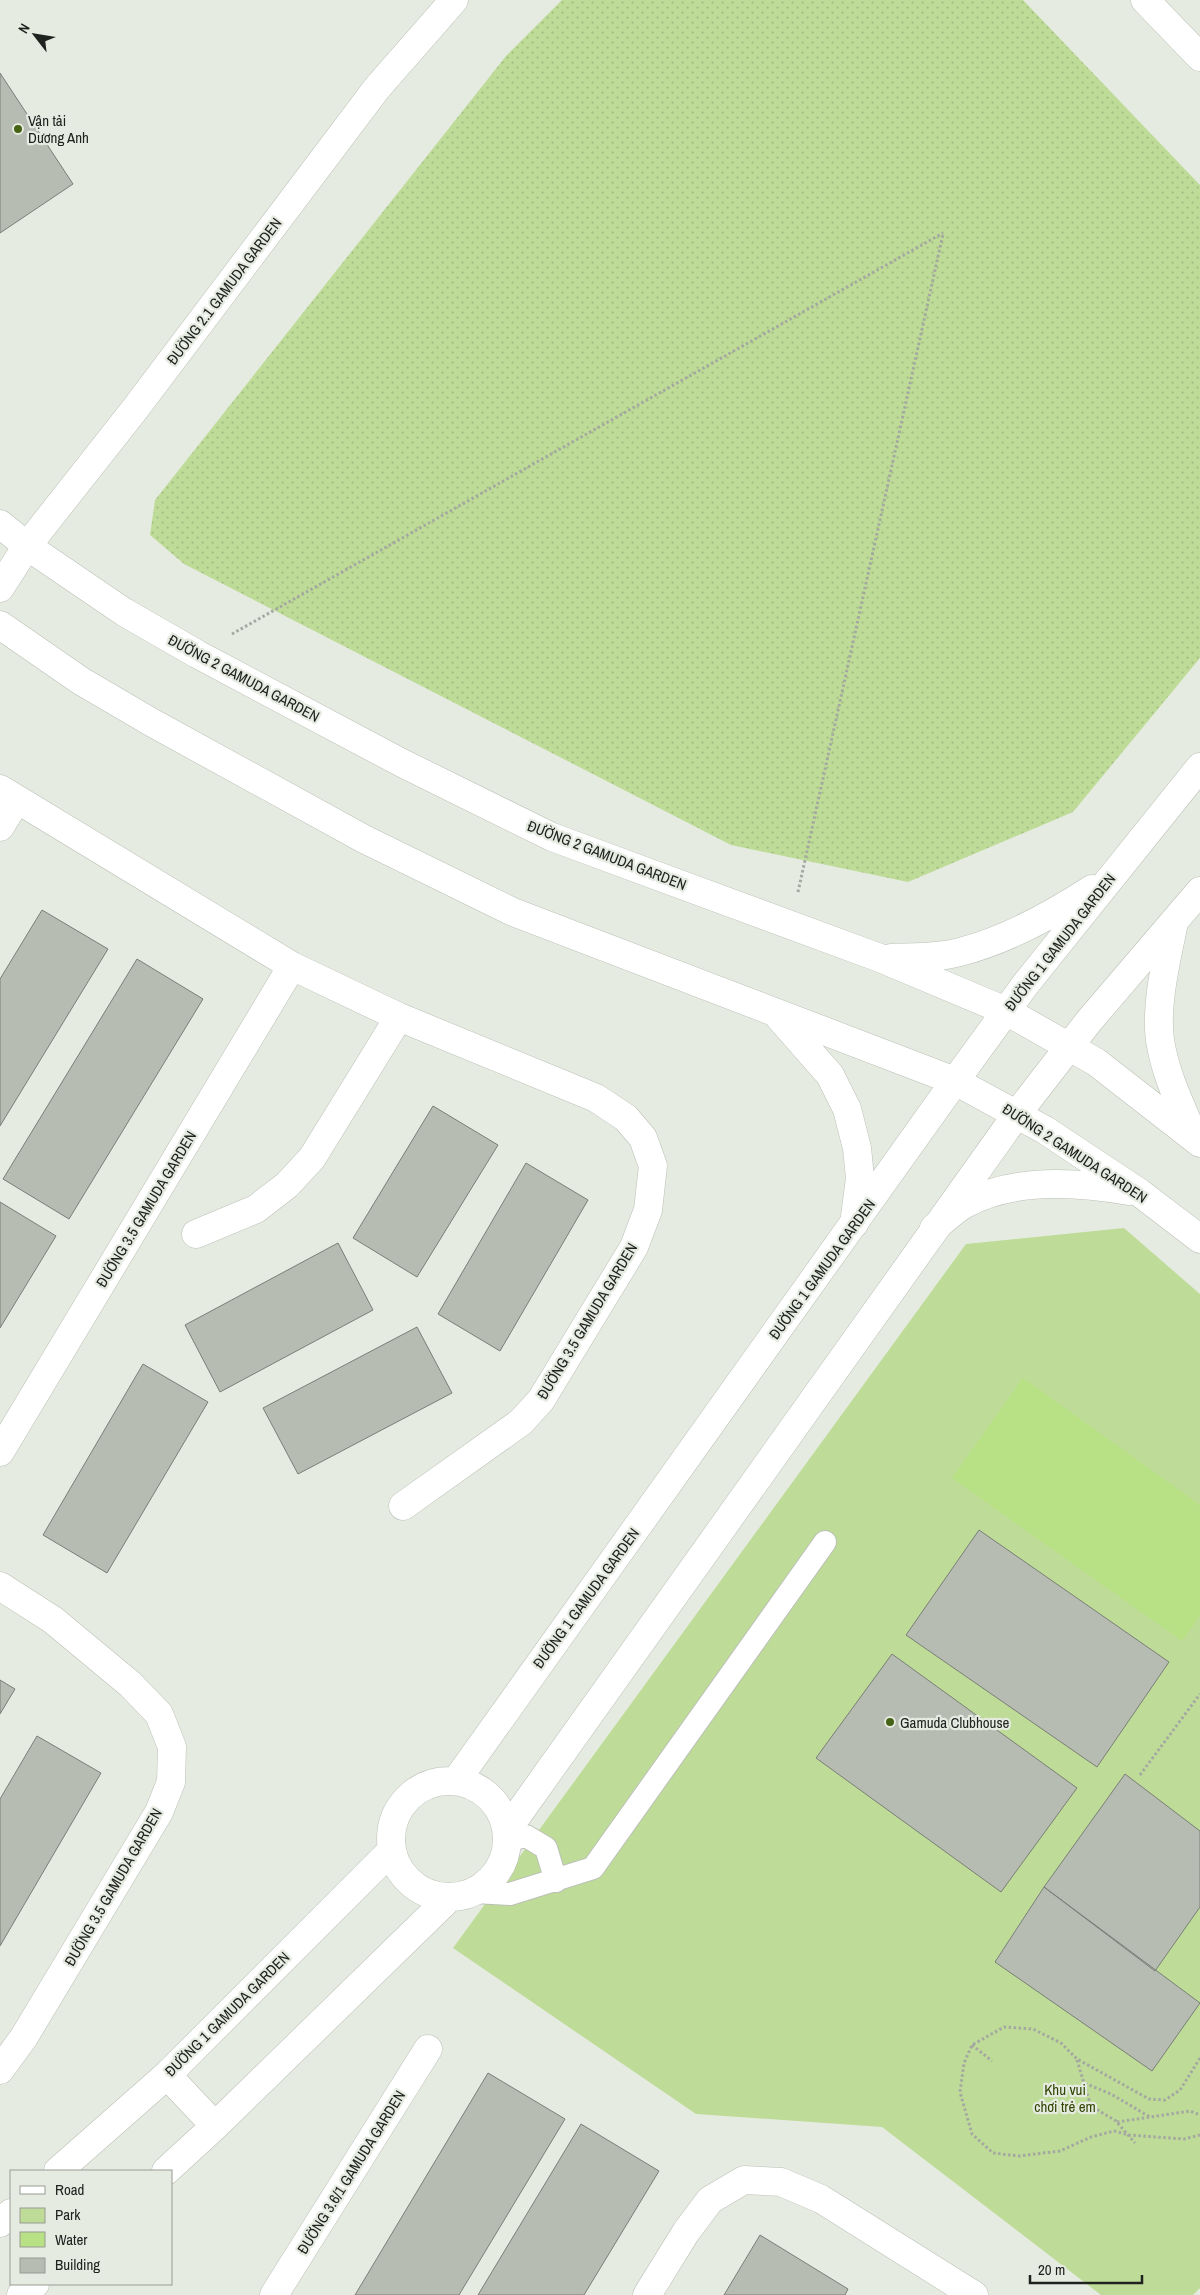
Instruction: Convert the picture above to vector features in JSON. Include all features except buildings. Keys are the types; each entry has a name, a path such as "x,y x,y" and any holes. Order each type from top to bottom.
{"street":[{"name":"ĐƯỜNG 2.1 GAMUDA GARDEN","path":"0,588 27,546 135,409 377,88 454,0"},
{"path":"1145,0 1200,57"},
{"name":"ĐƯỜNG 2 GAMUDA GARDEN","path":"0,524 27,546 124,612 197,654 402,763 552,836 880,958 1006,1012 1096,1062 1197,1141"},
{"name":"ĐƯỜNG 2 GAMUDA GARDEN","path":"0,625 82,681 151,722 364,839 513,912 955,1081 1017,1114 1140,1193 1200,1239"},
{"name":"ĐƯỜNG 1 GAMUDA GARDEN","path":"456,1781 955,1081 1108,879 1200,767"},
{"name":"ĐƯỜNG 3.5 GAMUDA GARDEN","path":"0,827 8,795 292,966 399,1017 596,1098 626,1118 643,1138 653,1166 648,1210 634,1247 541,1400 521,1422 403,1506"},
{"path":"880,958 927,957 960,952 1028,927 1065,907 1108,879"},
{"path":"508,1835 934,1228 1017,1114 1069,1046 1200,891"},
{"path":"1174,920 1162,990 1160,1039 1168,1075 1197,1141"},
{"name":"ĐƯỜNG 3.5 GAMUDA GARDEN","path":"0,1452 292,966"},
{"path":"776,1014 830,1075 847,1109 857,1148 860,1178 854,1224"},
{"path":"196,1234 256,1209 287,1185 312,1158 399,1017"},
{"path":"934,1228 965,1204 994,1193 1026,1186 1058,1183 1094,1185 1140,1193"},
{"name":"ĐƯỜNG 3.5 GAMUDA GARDEN","path":"0,1586 53,1620 130,1684 159,1714 172,1747 171,1782 159,1812 24,2037 0,2070"},
{"path":"456,1781 480,1789 498,1806 508,1835 507,1850 496,1875 475,1892 448,1899 422,1892 402,1875 391,1851 393,1823 406,1799 429,1784 456,1781"},
{"name":"ĐƯỜNG 1 GAMUDA GARDEN","path":"59,2170 167,2075 391,1851"},
{"path":"167,2170 215,2126 448,1899"},
{"name":"ĐƯỜNG 3.6/1 GAMUDA GARDEN","path":"274,2295 428,2050"},
{"path":"167,2075 215,2126"},
{"path":"647,2295 686,2232 710,2200 744,2180 781,2182 821,2199 974,2295"},
{"path":"0,2223 10,2214"},
{"path":"22,2295 34,2285"}],"lane":[{"path":"475,1892 510,1894 593,1868 825,1542"},
{"path":"508,1835 526,1836 546,1848 556,1881"}],"path":[{"path":"197,654 943,233 791,924"},
{"path":"1140,1775 1200,1694"},
{"path":"1200,2058 1180,2090 1165,2100 1149,2099 1077,2059 1061,2043 1033,2029 1004,2027 972,2045 964,2063 960,2092 972,2134 993,2153 1019,2156 1060,2150 1114,2131 1129,2135 1184,2138 1200,2134"},
{"path":"972,2045 992,2062"},
{"path":"1077,2059 1091,2106 1117,2122 1135,2143"},
{"path":"1084,2083 1111,2094 1150,2117"},
{"path":"1117,2122 1190,2111 1200,2115"},
{"path":"1069,2146 1076,2150"}],"green space":[{"path":"562,0 1023,0 1200,185 1200,658 1073,812 908,882 731,845 184,564 150,535 155,500 506,56"},
{"name":"Gamuda Clubhouse","path":"1124,1228 1200,1294 1200,2288 1193,2295 1101,2295 882,2127 696,2114 453,1948 966,1244"}],"water":[{"path":"1023,1378 1200,1505 1200,1616 1182,1641 952,1478"}],"place":[{"name":"Vận tải Dương Anh","path":"18,129"},
{"name":"Gamuda Clubhouse","path":"890,1722"}],"park label":[{"name":"Khu vui chơi trẻ em","path":"1065,2098"}]}
